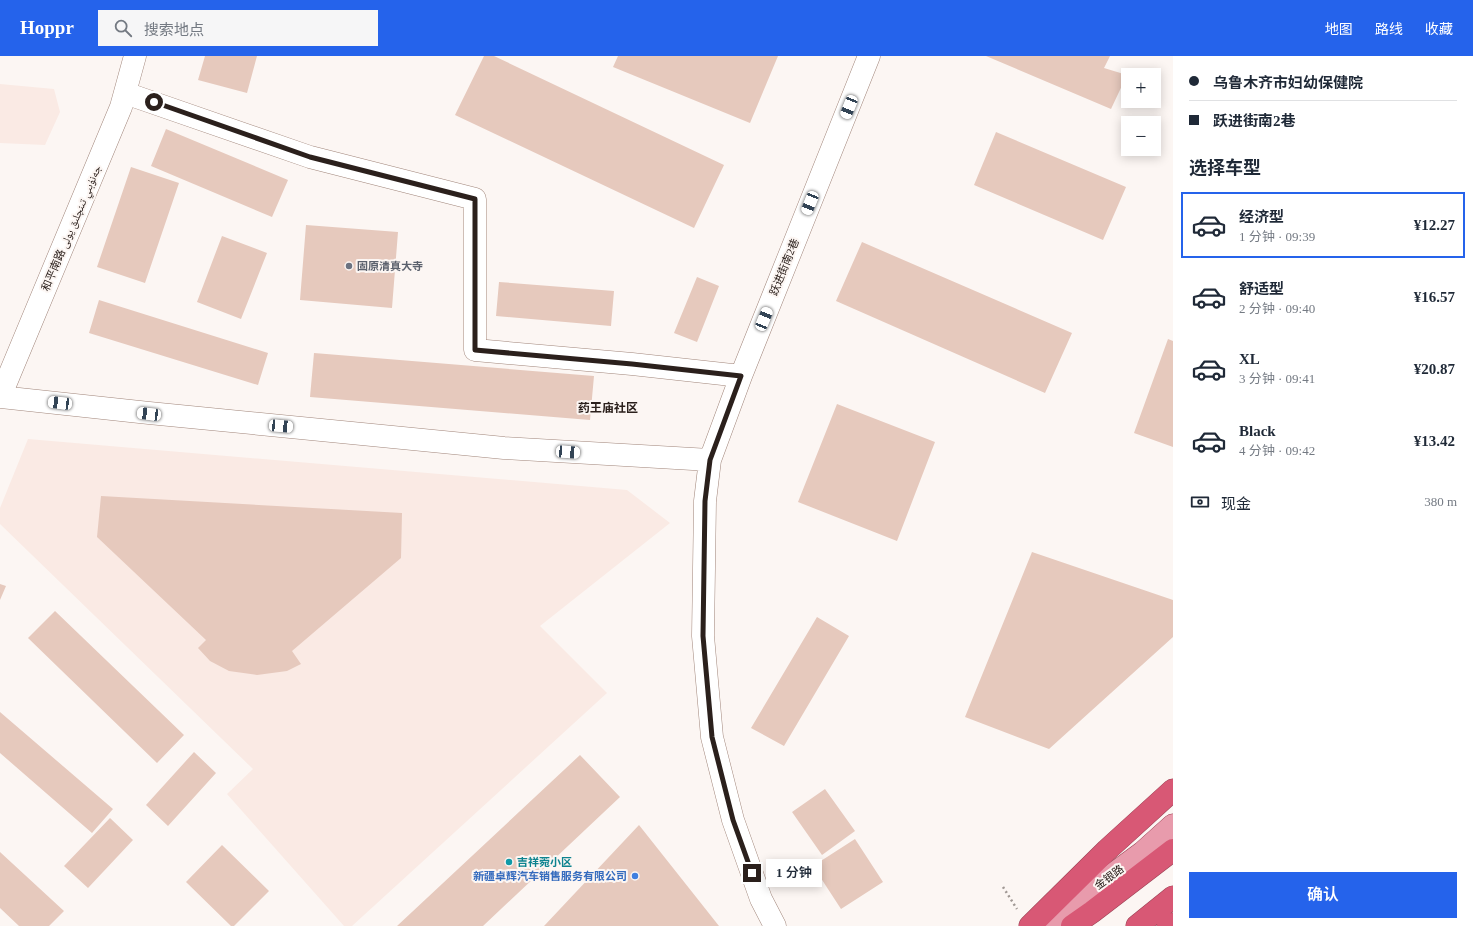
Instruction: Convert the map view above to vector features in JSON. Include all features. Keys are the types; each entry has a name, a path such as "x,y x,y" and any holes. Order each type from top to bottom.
{"highway":[{"path":"1030,926 1107,850 1173,790"},
{"path":"1072,926 1173,850"},
{"path":"1136,926 1173,897"},
{"path":"1168,926 1173,924"}],"main road":[{"name":"金银路","path":"1043,926 1144,852 1173,825"}],"street":[{"name":"和平南路 جەنۇبىي تىنچلىق يولى","path":"0,397 121,107 135,56"},
{"name":"跃进街南2巷","path":"774,926 761,899 733,820 712,737 703,636 705,501 710,460 741,376 870,56"},
{"path":"125,93 310,157 475,199 475,350 632,364 741,376"},
{"path":"0,397 149,414 504,448 710,460"}],"shaded area":[{"path":"0,84 54,89 60,112 45,145 0,143"},
{"path":"28,439 627,490 670,523 540,626 607,693 352,926 344,926 227,794 253,769 0,524 0,508"}],"building":[{"path":"205,56 257,56 247,93 198,80"},
{"path":"484,56 494,56 724,165 694,228 455,115"},
{"path":"618,56 778,56 750,123 613,67"},
{"path":"986,56 1110,56 1104,68 1121,73 1121,88 1111,109"},
{"path":"166,129 288,180 272,217 151,166"},
{"path":"996,132 1126,187 1103,240 974,185"},
{"path":"131,167 179,183 145,283 97,267"},
{"name":"固原清真大寺","path":"306,225 398,232 392,308 300,300"},
{"path":"222,236 267,253 241,319 197,302"},
{"path":"862,242 1072,333 1045,393 836,301"},
{"path":"697,277 719,286 697,342 674,333"},
{"path":"499,282 614,291 611,326 496,316"},
{"path":"99,300 268,353 258,385 89,333"},
{"path":"1168,339 1173,341 1173,447 1134,433"},
{"path":"314,353 594,376 590,420 310,397"},
{"path":"837,404 935,442 897,541 798,502"},
{"path":"101,496 402,513 401,558 292,651 301,664 287,671 257,675 229,671 210,661 198,648 206,640 97,537"},
{"path":"1032,552 1173,600 1173,637 1049,749 965,717"},
{"path":"0,584 6,586 0,600"},
{"path":"55,611 184,735 157,763 28,638"},
{"path":"817,617 849,636 784,746 751,728"},
{"path":"0,712 113,809 92,833 0,753"},
{"path":"194,752 216,773 168,826 146,805"},
{"name":"吉祥菀小区","path":"580,755 620,797 483,926 397,926"},
{"path":"825,789 855,831 822,855 792,812"},
{"path":"110,818 133,840 88,888 64,866"},
{"name":"新疆卓辉汽车销售服务有限公司","path":"639,825 719,926 544,926"},
{"path":"855,839 883,882 841,909 813,866"},
{"path":"222,845 269,891 234,926 231,926 186,882"},
{"path":"0,852 64,911 49,926 19,926 0,908"}],"place":[{"name":"固原清真大寺","path":"349,266"},
{"name":"吉祥菀小区","path":"509,862"},
{"name":"新疆卓辉汽车销售服务有限公司","path":"635,876"}],"district":[{"name":"药王庙社区","path":"608,408"}],"route":[{"path":"154,102 310,157 475,199 475,350 632,364 741,376 710,460 705,501 703,636 712,737 733,820 752,873"}]}
